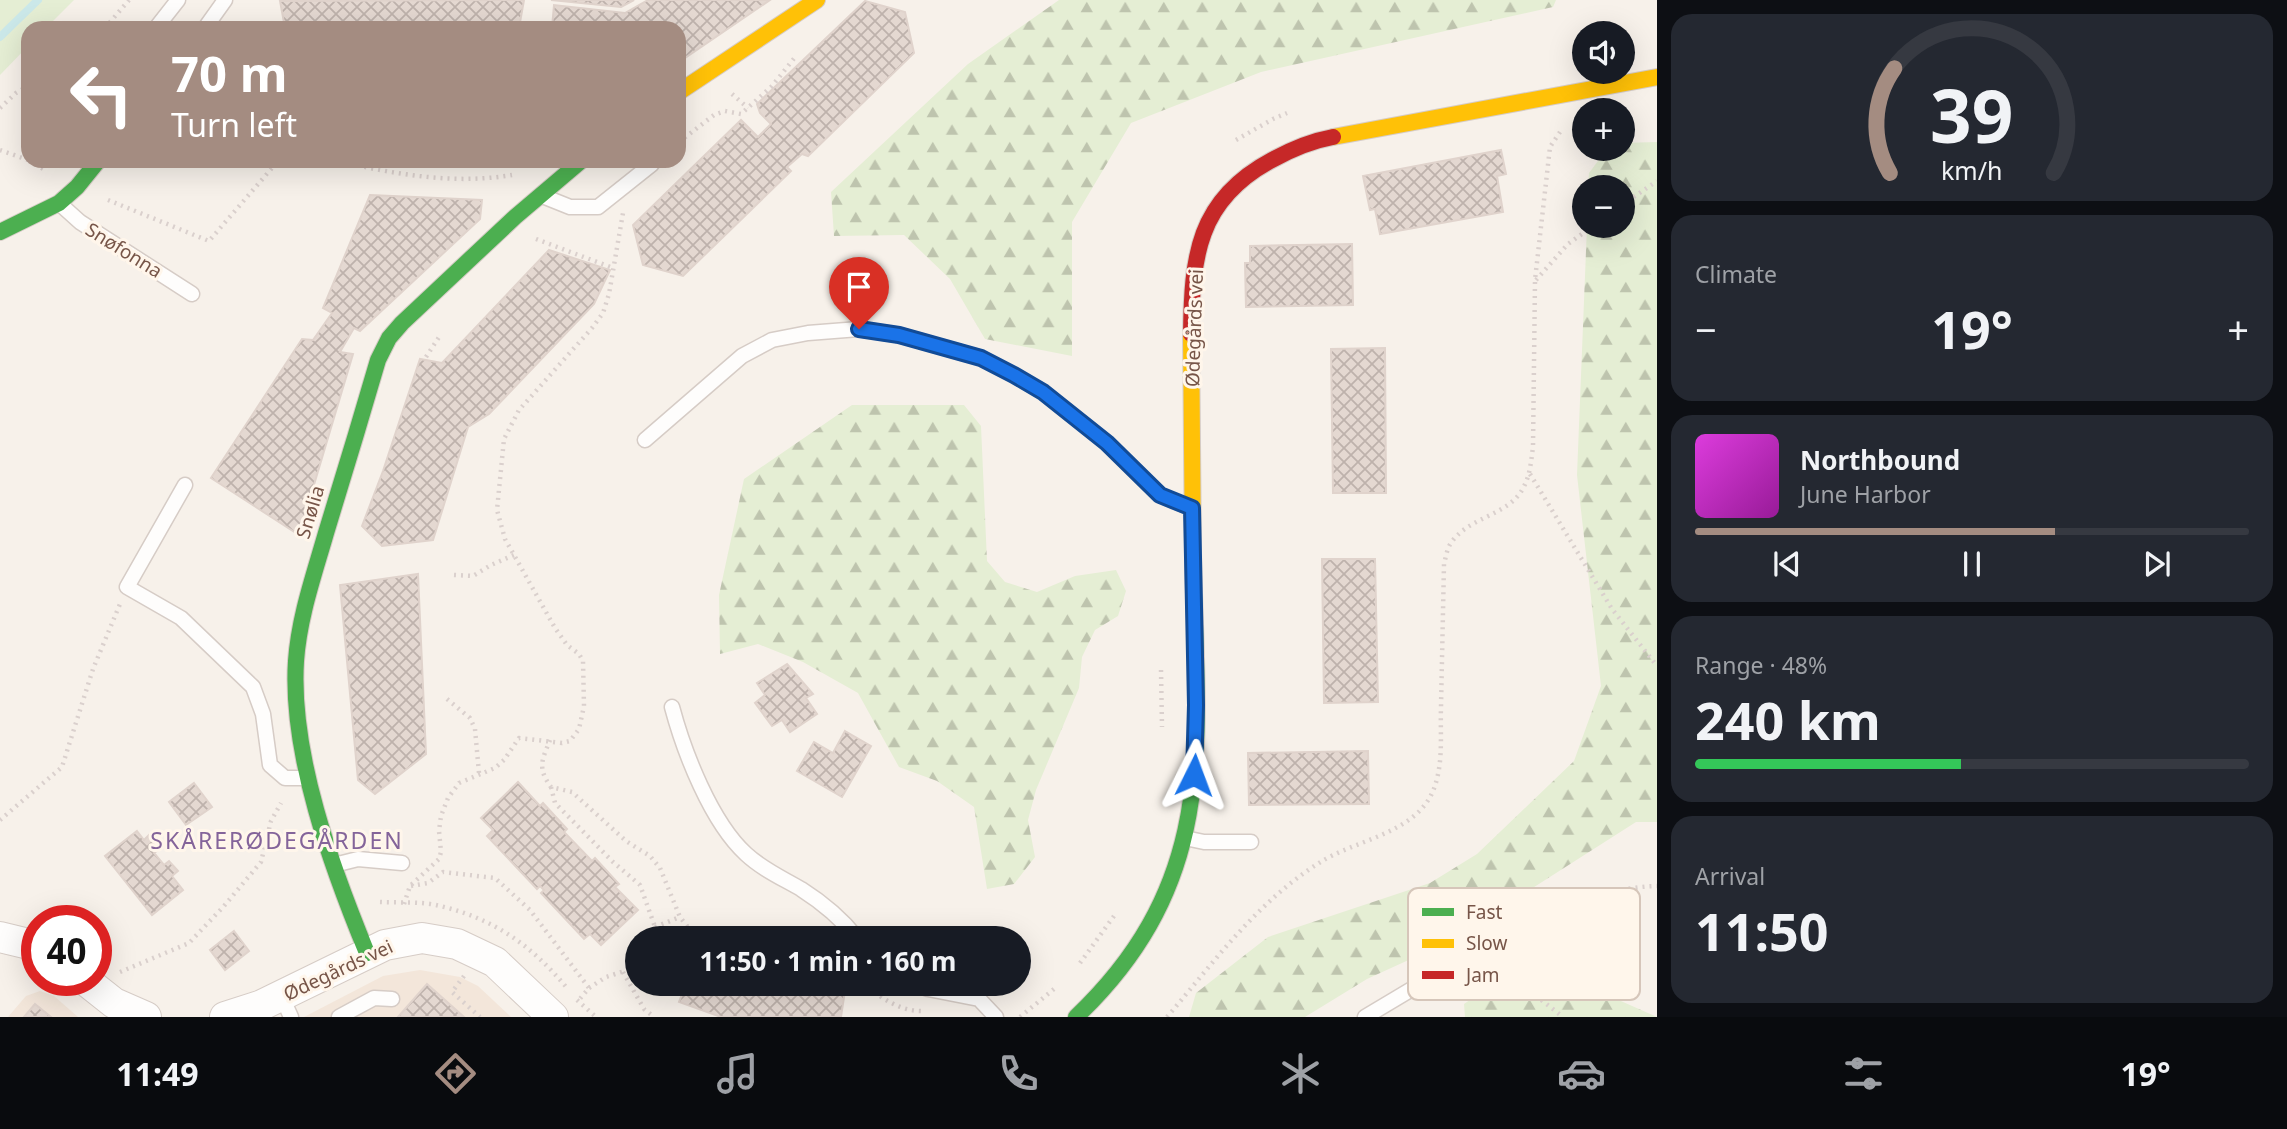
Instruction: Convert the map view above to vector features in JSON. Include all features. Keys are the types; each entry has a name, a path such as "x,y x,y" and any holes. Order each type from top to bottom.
{"street":[{"path":"686,87 817,0"},
{"name":"Ødegårds vei","path":"1076,1017 1128,961 1148,928 1171,879 1193,797 1196,741 1192,286 1204,228 1217,205 1233,188 1263,165 1315,140 1657,77"},
{"path":"9,224 59,203 92,168"},
{"name":"Snølia","path":"367,953 348,909 308,778 295,709 294,671 298,632 378,360 389,338 402,323 573,168"},
{"path":"0,937 21,942"},
{"name":"Ødegårds vei","path":"225,1017 286,1006 367,953 405,940 422,938 457,944 495,962 553,1017"},
{"path":"105,996 114,1003 146,1017"}],"lane":[{"path":"162,21 178,0"},
{"path":"210,21 225,0"},
{"path":"541,195 570,207 598,207 646,168"},
{"name":"Snøfonna","path":"59,203 80,222 192,294"},
{"path":"645,440 742,356 772,340 808,333 859,329 899,335 981,358 1014,375 1043,392 1107,443 1160,495 1192,508"},
{"path":"185,485 127,587 181,618 253,687 263,714 270,765 285,778 308,778"},
{"path":"672,706 683,747 716,817 746,854 774,875 802,890 837,915 847,926"},
{"path":"1183,838 1204,842 1251,842"},
{"path":"334,865 358,859 402,863"},
{"path":"1364,1017 1408,991"},
{"path":"964,996 979,999 996,1017"},
{"path":"339,1017 374,998 392,999"}],"path":[{"path":"111,21 129,0"},
{"path":"686,137 725,111 741,114 772,86 793,58 802,52"},
{"path":"0,108 21,90"},
{"path":"1167,1017 1252,918 1292,882 1321,861 1399,825 1419,811 1432,793 1441,755 1444,564 1450,543 1471,523 1500,509 1521,493 1530,474 1533,447 1535,280 1550,147 1569,120"},
{"path":"0,150 21,158"},
{"path":"77,187 209,241 272,168"},
{"path":"374,168 427,178 482,180 517,174"},
{"path":"1635,196 1657,181"},
{"path":"404,904 410,886 439,859 440,816 459,783 495,768 519,738 562,743 570,741 579,729 584,706 583,661 579,653 567,645 555,628 505,539 497,510 504,439 519,410 603,313 609,294 623,209"},
{"path":"532,237 612,268"},
{"path":"1535,280 1577,238"},
{"path":"426,357 447,325"},
{"path":"1530,474 1612,609 1657,666"},
{"path":"454,575 473,576 514,555"},
{"path":"0,820 62,768 93,669 127,587"},
{"path":"447,699 470,718 475,729 479,773"},
{"path":"550,740 541,768 551,787 555,803 613,862 640,885 655,926"},
{"path":"551,787 572,792 626,841 650,856 660,868 680,917 687,926"},
{"path":"116,974 189,943 243,887 261,862 275,812 287,798"},
{"path":"410,886 428,883 443,872 495,878 530,910 589,988"},
{"path":"1631,888 1657,886"},
{"path":"658,926 680,917"},
{"path":"469,970 452,992 480,1017"},
{"path":"578,1002 589,988 606,977 624,972 643,1009 654,1017"},
{"path":"1541,1000 1563,1017"}],"shaded area":[{"path":"420,970 460,977 478,986 511,1017 304,1017 383,976"},
{"path":"26,996 54,996 78,1017 8,1017"}],"green space":[{"path":"0,0 74,0 53,21 21,21 21,53 0,75"},
{"path":"1059,0 1556,0 1553,7 1261,72 1131,123 1072,222 1072,356 985,339 950,279 904,235 834,236 831,192 968,64"},
{"path":"1657,142 1657,822 1636,822 1533,888 1415,888 1430,883 1477,854 1574,761 1601,686 1577,475 1587,238 1635,238 1635,175 1589,173 1598,161 1635,161 1635,143"},
{"path":"852,405 964,405 981,426 987,561 1005,582 1037,592 1075,576 1116,570 1126,591 1118,616 1095,630 1082,657 1079,688 1036,790 1028,820 1035,857 1014,884 987,889 974,807 937,781 899,767 858,693 803,662 758,644 720,654 719,595 744,479"},
{"path":"1408,890 1408,960 1367,979 1305,1017 1189,1017 1196,993 1268,937"},
{"path":"1470,1000 1619,1000 1657,1017 1465,1017 1464,1004"}],"building":[{"path":"524,0 520,21 284,21 280,1"},
{"path":"551,0 634,0 621,7"},
{"path":"648,0 770,0 686,57 686,21 553,21 554,5 625,13"},
{"path":"865,1 905,12 914,53 808,156 802,154 787,167 791,171 683,276 643,265 633,225 741,120 758,137 771,124 760,113 757,104"},
{"path":"1501,150 1506,174 1497,176 1503,212 1380,234 1375,209 1370,210 1363,176"},
{"path":"370,195 482,200 480,219 360,331 354,328 340,352 353,354 299,535 211,478 302,339 313,340 332,313 323,308"},
{"path":"1352,244 1353,305 1246,307 1245,263 1250,263 1250,246"},
{"path":"549,250 610,270 594,304 489,414 468,427 433,540 382,546 362,526 420,359 442,363"},
{"path":"1385,348 1386,493 1333,493 1331,349"},
{"path":"1322,559 1375,559 1378,702 1324,703"},
{"path":"418,574 426,754 375,794 358,780 340,585"},
{"path":"787,664 813,694 806,698 817,714 790,732 782,720 772,726 755,703 765,695 757,683"},
{"path":"845,731 871,746 842,797 797,771 814,742 833,753"},
{"path":"1368,751 1369,804 1249,805 1248,753"},
{"path":"518,782 540,806 543,803 567,829 564,832 592,861 595,858 619,884 615,887 638,910 601,945 590,934 584,939 541,893 544,890 540,886 537,889 487,836 493,830 481,818"},
{"path":"194,783 212,807 186,825 169,802"},
{"path":"137,831 144,840 149,835 160,849 154,853 164,865 169,861 178,871 172,876 183,890 152,915 105,856"},
{"path":"234,931 249,951 225,970 210,950"},
{"path":"427,984 464,1017 398,1017"},
{"path":"681,996 844,996 841,1017 721,1017 679,1002"},
{"path":"35,1004 51,1017 24,1017"}],"waterway":[{"path":"0,37 38,0"}],"traffic: fast":[{"path":"0,232 59,203 92,168"},
{"path":"367,953 340,885 316,810 300,734 296,661 308,596 378,360 389,338 515,217 573,168"},
{"path":"1076,1017 1123,964 1157,911 1178,857 1191,802 1196,744 1193,553"}],"traffic: slow":[{"path":"686,87 817,0"},
{"path":"1333,137 1657,77"},
{"path":"1191,334 1193,553"}],"traffic: jam":[{"path":"1191,334 1197,256 1214,212 1228,193 1247,176 1272,160 1302,146 1333,137"}],"district":[{"name":"SKÅRERØDEGÅRDEN","path":"277,840"}],"route":[{"path":"859,329 899,335 981,358 1014,375 1043,392 1107,443 1160,495 1192,508 1196,705 1194,775"}]}
